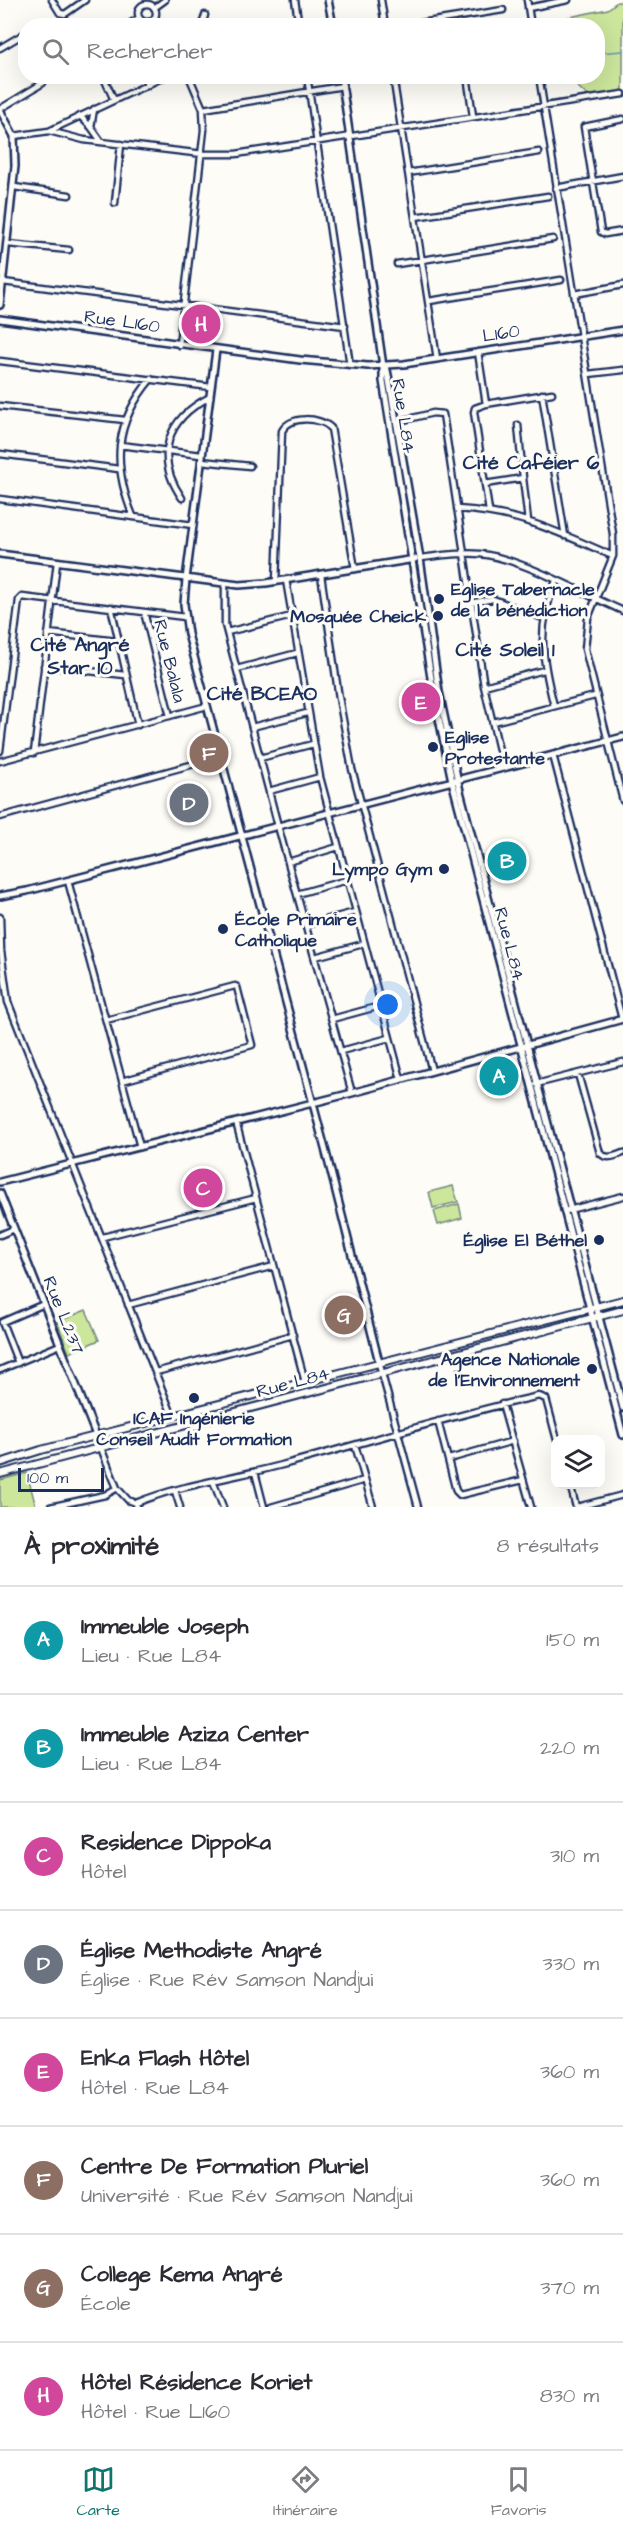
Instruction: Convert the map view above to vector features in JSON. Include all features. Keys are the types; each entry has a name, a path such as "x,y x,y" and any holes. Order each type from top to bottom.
{"main road":[{"name":"Rue L84","path":"0,1463 41,1450 623,1300"},
{"name":"Rue L84","path":"0,1474 623,1310"}],"street":[{"path":"52,0 60,13 64,14 85,0"},
{"path":"154,8 165,0"},
{"path":"295,0 298,18"},
{"path":"328,0 331,18"},
{"path":"381,0 384,18"},
{"path":"527,0 530,18"},
{"path":"528,8 568,0"},
{"path":"139,18 140,2 154,8"},
{"path":"153,18 154,8"},
{"path":"451,18 503,10"},
{"path":"0,48 18,37"},
{"path":"0,305 14,187 14,136 0,110 41,84"},
{"path":"107,84 114,100"},
{"path":"14,136 49,131 148,84"},
{"path":"179,345 203,154 203,109 192,84"},
{"path":"308,84 350,365"},
{"path":"394,84 437,359"},
{"path":"468,84 473,116"},
{"path":"540,84 613,534 613,556 588,618 585,632 586,658 623,801"},
{"path":"203,109 342,86 383,366"},
{"path":"49,131 84,140 203,154 256,152 316,140 623,94"},
{"path":"84,140 92,129 94,109"},
{"path":"80,116 101,141"},
{"path":"623,119 585,126 601,232 605,234 623,231"},
{"path":"115,203 121,144"},
{"path":"408,173 539,152"},
{"path":"556,188 623,176"},
{"path":"14,187 69,195"},
{"path":"415,217 548,196"},
{"path":"397,264 553,239"},
{"path":"8,244 69,250"},
{"path":"429,301 561,280"},
{"path":"3,282 345,326"},
{"path":"574,294 623,285"},
{"name":"Rue L160","path":"0,319 216,350 350,365 383,366"},
{"name":"L160","path":"383,366 623,330"},
{"path":"216,350 186,579 185,616 220,757 418,1507"},
{"path":"478,352 486,404"},
{"path":"0,361 211,387"},
{"name":"Rue L84","path":"383,366 387,370 420,558 439,692 455,781"},
{"name":"Rue L84","path":"383,366 382,381 433,690 593,1308 623,1408"},
{"path":"588,374 623,370"},
{"path":"134,516 124,494 119,469 120,445 125,420 140,392 151,379"},
{"path":"489,511 475,408 486,404 552,393"},
{"path":"542,394 565,536"},
{"path":"182,498 171,482 166,460 167,450 179,420 194,405 210,397"},
{"path":"0,406 125,420"},
{"path":"396,422 433,413 443,414 484,687 503,767"},
{"path":"276,582 282,431 294,420 317,421 326,423 331,428 355,569"},
{"path":"518,425 528,521"},
{"path":"120,445 167,450 201,458 250,465"},
{"path":"0,454 119,469"},
{"path":"485,484 523,478"},
{"path":"0,499 193,525"},
{"path":"457,509 489,511 528,521 613,556"},
{"path":"0,554 225,584 256,585 420,558 463,554 491,556 556,581 623,611"},
{"path":"34,753 57,562"},
{"path":"321,575 339,698 360,804 379,864 432,1071"},
{"path":"286,580 307,713 320,777 401,1079"},
{"path":"554,706 544,669 542,648 543,618 556,581"},
{"path":"225,584 227,632 352,1093"},
{"path":"0,751 19,600 25,597 185,616"},
{"path":"470,603 493,599 543,618"},
{"path":"111,607 138,725"},
{"name":"Rue Balala","path":"144,612 170,716"},
{"path":"227,632 292,616"},
{"path":"48,633 117,641"},
{"path":"237,669 297,653"},
{"path":"44,666 125,675"},
{"path":"484,687 544,669"},
{"path":"493,722 595,696"},
{"path":"0,761 207,706"},
{"path":"252,727 307,713"},
{"path":"0,896 68,881 623,737"},
{"path":"260,758 313,744"},
{"path":"0,1182 352,1093 623,1019 553,755"},
{"path":"0,817 220,757"},
{"path":"269,791 320,777"},
{"path":"288,862 338,847"},
{"path":"297,894 347,880"},
{"path":"68,881 140,1147"},
{"path":"306,925 355,912"},
{"path":"0,917 1,951 8,1002 174,1417"},
{"path":"315,957 363,944"},
{"path":"106,1020 237,987 252,1045 122,1081"},
{"path":"332,1019 381,1006"},
{"path":"340,1051 389,1038"},
{"path":"535,1085 623,1062"},
{"path":"578,1074 600,1153 603,1157 623,1153"},
{"path":"236,1122 305,1382"},
{"name":"Rue L237","path":"0,1193 101,1448"},
{"path":"568,1210 623,1196"},
{"path":"103,1238 256,1198"},
{"path":"0,1235 14,1229"},
{"path":"128,1305 274,1266"},
{"path":"18,1363 2,1322 44,1304"},
{"name":"Rue L84","path":"596,1317 623,1435"},
{"path":"156,1372 292,1335"},
{"path":"0,1370 60,1345"},
{"path":"101,1448 117,1488 136,1505 175,1491 255,1472 502,1404 543,1396 546,1399 556,1435"},
{"path":"502,1404 531,1507"},
{"path":"438,1421 456,1491 460,1495 523,1480"},
{"path":"448,1459 513,1441"},
{"path":"356,1445 374,1507"},
{"path":"255,1472 264,1507"},
{"path":"271,1507 365,1480"},
{"path":"213,1481 223,1507"},
{"path":"50,1507 68,1505 105,1495 117,1488"},
{"path":"571,1489 577,1507 623,1495"},
{"path":"175,1491 180,1507"}],"green space":[{"path":"617,2 623,2 623,91 589,97 575,84 605,84 605,18 565,18 608,9"},
{"path":"453,1186 458,1202 433,1208 429,1192"},
{"path":"459,1204 462,1218 438,1225 434,1211"},
{"path":"86,1310 99,1340 69,1353 57,1322"},
{"path":"27,1473 36,1507 0,1507 0,1480"}],"waterway":[{"path":"605,52 623,51"}],"place":[{"name":"Hôtel Résidence Koriet","path":"201,324"},
{"name":"Eglise Tabernacle de la bénédiction","path":"439,599"},
{"name":"Mosquée Cheick","path":"438,616"},
{"name":"Enka Flash Hôtel","path":"421,702"},
{"name":"Eglise Protestante","path":"433,747"},
{"name":"Centre De Formation Pluriel","path":"209,753"},
{"name":"Église Methodiste Angré","path":"189,803"},
{"name":"Immeuble Aziza Center","path":"507,861"},
{"name":"Lympo Gym","path":"444,869"},
{"name":"École Primaire Catholique","path":"223,929"},
{"name":"Immeuble Joseph","path":"499,1076"},
{"name":"Residence Dippoka","path":"203,1188"},
{"name":"Église El Béthel","path":"599,1240"},
{"name":"College Kema Angré","path":"344,1315"},
{"name":"Agence Nationale de l'Environnement","path":"592,1369"},
{"name":"ICAF Ingénierie Conseil Audit Formation","path":"194,1398"}],"district":[{"name":"Cité Caféier 6","path":"531,462"},
{"name":"Cité Soleil 1","path":"505,649"},
{"name":"Cité Angré Star 10","path":"80,656"},
{"name":"Cité BCEAO","path":"262,693"}]}
